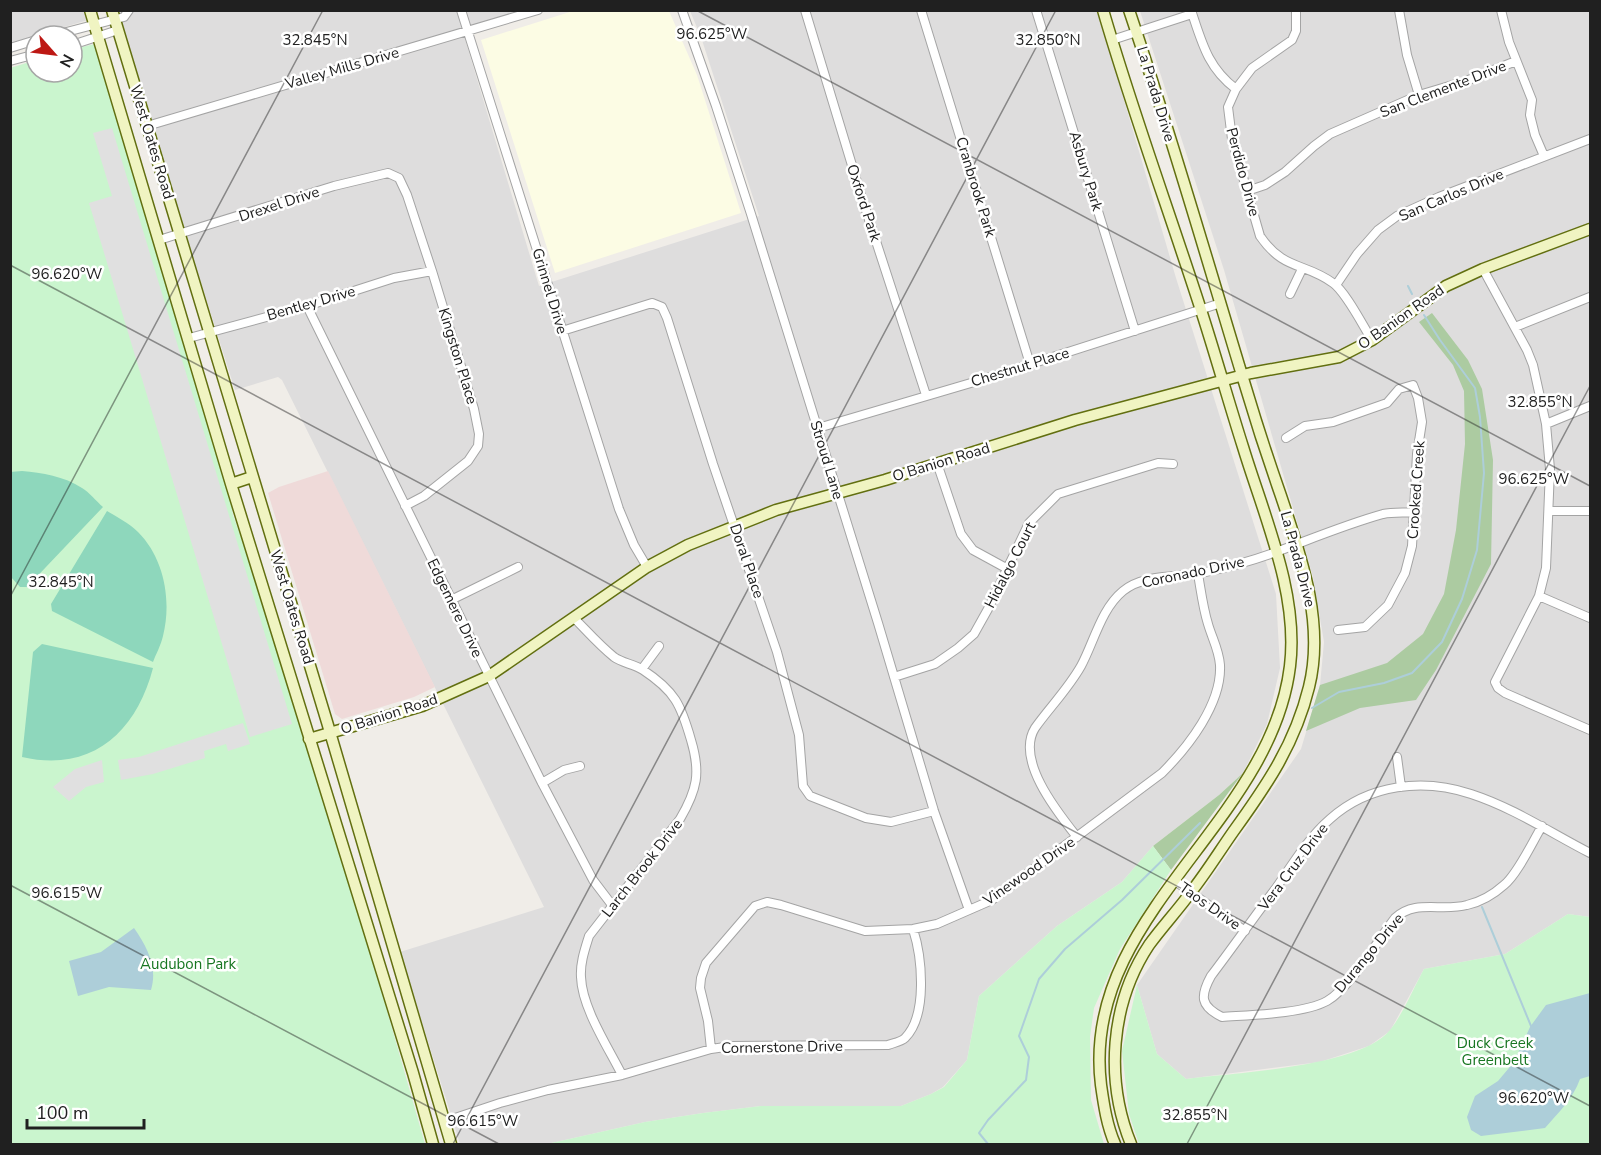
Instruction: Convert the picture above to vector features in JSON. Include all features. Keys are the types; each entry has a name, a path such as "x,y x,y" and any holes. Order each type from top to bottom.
{"main road":[{"name":"West Oates Road","path":"90,10 231,484 434,1144"},
{"name":"La Prada Drive","path":"1103,10 1201,310 1276,552 1288,599 1291,634 1291,664 1280,715 1272,736 1246,780 1139,931 1123,961 1104,1012 1099,1038 1099,1066 1104,1111 1115,1144"},
{"name":"La Prada Drive","path":"1129,10 1296,543 1311,600 1314,634 1314,660 1310,686 1298,726 1270,780 1191,892 1150,945 1127,987 1119,1018 1114,1074 1119,1108 1131,1144"},
{"name":"West Oates Road","path":"115,20 451,1144"},
{"path":"127,131 147,126"},
{"name":"O Banion Road","path":"309,739 422,706 489,676 647,567 688,545 776,510 1075,420 1242,375 1339,357 1372,340 1446,286 1483,269 1590,229"},
{"path":"231,484 252,477"},
{"path":"260,575 282,574"},
{"path":"413,1073 428,1109 434,1116 446,1121 434,1144"}],"street":[{"path":"84,27 126,16 129,10"},
{"name":"Grinnel Drive","path":"461,10 466,32 619,509 634,545 647,567"},
{"name":"Valley Mills Drive","path":"147,126 538,10"},
{"name":"Stroud Lane","path":"682,10 720,117 818,428 934,811 969,910"},
{"name":"Oxford Park","path":"805,10 861,195 927,395"},
{"name":"Cranbrook Park","path":"921,10 1030,364"},
{"name":"Asbury Park","path":"1036,10 1135,331"},
{"name":"Perdido Drive","path":"1296,10 1296,31 1292,40 1252,68 1236,90 1228,107 1229,123 1260,236 1269,249 1284,261 1336,285"},
{"path":"1399,10 1407,55 1419,95"},
{"path":"1501,10 1516,61 1532,100 1530,115 1544,156"},
{"path":"1112,40 1192,12 1207,58 1226,82 1236,90"},
{"path":"84,41 98,37 115,20"},
{"name":"San Clemente Drive","path":"1247,191 1265,185 1285,172 1330,134 1419,95 1466,81 1516,61"},
{"name":"San Carlos Drive","path":"1336,285 1378,230 1397,216 1439,197 1590,139"},
{"name":"Drexel Drive","path":"159,240 334,186 388,173 399,178"},
{"name":"Kingston Place","path":"399,178 407,195 432,271 474,409 479,434 478,446 468,460 424,496 405,506"},
{"path":"1290,294 1302,268"},
{"path":"1483,269 1533,365 1546,424 1550,469 1546,568 1539,596 1495,682 1498,688 1590,730"},
{"name":"Bentley Drive","path":"189,338 307,306 394,278 432,271"},
{"path":"1336,285 1372,340"},
{"path":"1515,327 1590,297"},
{"name":"Doral Place","path":"562,332 652,303 662,307 777,652 799,735 804,786 810,796 866,818 891,822 934,811"},
{"name":"Chestnut Place","path":"818,428 1221,303"},
{"name":"Edgemere Drive","path":"307,306 543,783 593,880 612,905"},
{"name":"Crooked Creek","path":"1286,438 1305,426 1332,422 1387,403 1399,389 1413,385 1418,398 1422,422 1417,453 1412,546 1405,573 1388,605 1365,627 1338,630"},
{"path":"1546,424 1590,406"},
{"path":"937,463 961,534 973,550 1006,568"},
{"name":"Hidalgo Court","path":"894,677 935,664 974,634 1029,523 1058,494 1158,463 1173,465"},
{"path":"1550,511 1590,511"},
{"name":"Coronado Drive","path":"1077,837 1052,806 1035,774 1030,742 1034,730 1071,684 1104,615 1122,592 1148,580 1198,574 1276,552 1296,543 1386,514 1415,512"},
{"path":"451,600 518,567"},
{"name":"Vinewood Drive","path":"711,1049 708,1021 700,988 701,978 706,963 755,906 767,902 781,905 865,931 913,929 937,924 992,900 1162,773 1197,732 1209,710 1216,690 1220,666 1198,574"},
{"path":"1539,596 1590,618"},
{"name":"Larch Brook Drive","path":"574,618 597,643 616,658 642,669 676,698 684,715 696,758 697,775 693,798 680,819 589,936 583,953 580,976 584,995 622,1075"},
{"path":"642,669 659,646"},
{"path":"1397,757 1401,787"},
{"path":"543,783 564,770 580,766"},
{"name":"Vera Cruz Drive","path":"1234,1016 1222,1017 1212,1012 1205,1002 1203,991 1211,976 1307,844 1330,819 1358,800 1378,792 1420,784 1447,787 1483,799 1542,826 1590,853"},
{"name":"Durango Drive","path":"1234,1016 1309,1008 1328,1000 1340,991 1395,918 1403,911 1417,906 1466,906 1506,884 1542,826"},
{"name":"Taos Drive","path":"1174,881 1245,931"},
{"name":"Cornerstone Drive","path":"446,1121 500,1103 548,1090 622,1075 711,1049 888,1045 904,1040 914,1024 920,988 921,961 913,929"}],"shaded area":[{"path":"576,10 669,11 697,75 741,213 555,273 481,40"},
{"path":"11,11 85,11 88,20 75,24 24,24 24,39 11,43"},
{"path":"117,11 525,11 462,29 539,286 759,216 701,37 690,11 1098,11 1176,278 1276,594 1280,668 1267,724 1243,773 1219,795 1153,846 1122,882 1057,926 979,996 967,1060 943,1087 931,1094 901,1106 761,1106 703,1113 645,1122 547,1144 460,1144 400,952 544,907 282,380 278,377 235,390"},
{"path":"1140,11 1590,11 1590,917 1568,914 1505,954 1424,969 1390,1031 1369,1046 1320,1062 1186,1079 1157,1054 1137,985 1301,749 1320,685 1324,642 1313,577 1224,270"},
{"path":"112,128 292,724 250,737 89,203 112,196 93,133"},
{"path":"328,471 435,687 414,697 342,719 335,714 268,493 279,487"},
{"path":"243,723 250,744 228,751 226,744 204,751 205,758 153,774 121,780 118,760 139,757"},
{"path":"102,760 104,782 86,787 69,801 53,787 75,769"}],"green space":[{"name":"Audubon Park","path":"95,44 228,483 233,515 261,594 370,951 425,1144 11,1144 10,68 24,64 24,84 84,84 84,46"},
{"path":"1432,313 1468,360 1482,389 1493,460 1491,564 1436,670 1416,700 1360,708 1306,731 1320,685 1387,663 1423,634 1444,594 1456,530 1465,444 1464,391 1453,365 1419,322"},
{"path":"10,472 45,474 75,484 103,507 27,587 20,587 11,577"},
{"path":"107,511 127,523 147,542 164,580 166,622 153,662 52,611 51,604"},
{"path":"42,644 153,668 135,712 107,743 89,753 69,759 47,760 22,757 33,652"},
{"path":"1243,773 1171,870 1153,846 1219,795"},
{"path":"1153,846 1171,870 1120,949 1094,1008 1090,1037 1091,1100 1104,1144 547,1144 645,1122 703,1113 761,1106 901,1106 931,1094 944,1087 967,1060 979,996 1057,926 1122,882"},
{"name":"Duck Creek Greenbelt","path":"1568,914 1590,917 1590,1144 1139,1144 1129,1114 1122,1051 1137,985 1157,1054 1186,1079 1295,1066 1352,1052 1375,1042 1395,1024 1424,969 1505,954"}],"water":[{"path":"134,928 150,957 153,973 151,990 109,987 78,996 69,961 101,952"},
{"path":"1590,993 1590,1076 1580,1079 1560,1111 1545,1128 1481,1136 1471,1130 1467,1117 1475,1096 1498,1081 1514,1062 1530,1027 1546,1005"}],"waterway":[{"path":"1408,286 1412,294"},
{"path":"1312,708 1339,692 1384,683 1412,673 1442,642 1462,599 1477,550 1484,473 1480,417 1475,388 1424,315"},
{"path":"988,1144 979,1133 988,1120 1026,1080 1029,1057 1019,1036 1039,979 1065,949 1122,900 1200,823"},
{"path":"1482,907 1531,1026"}]}
